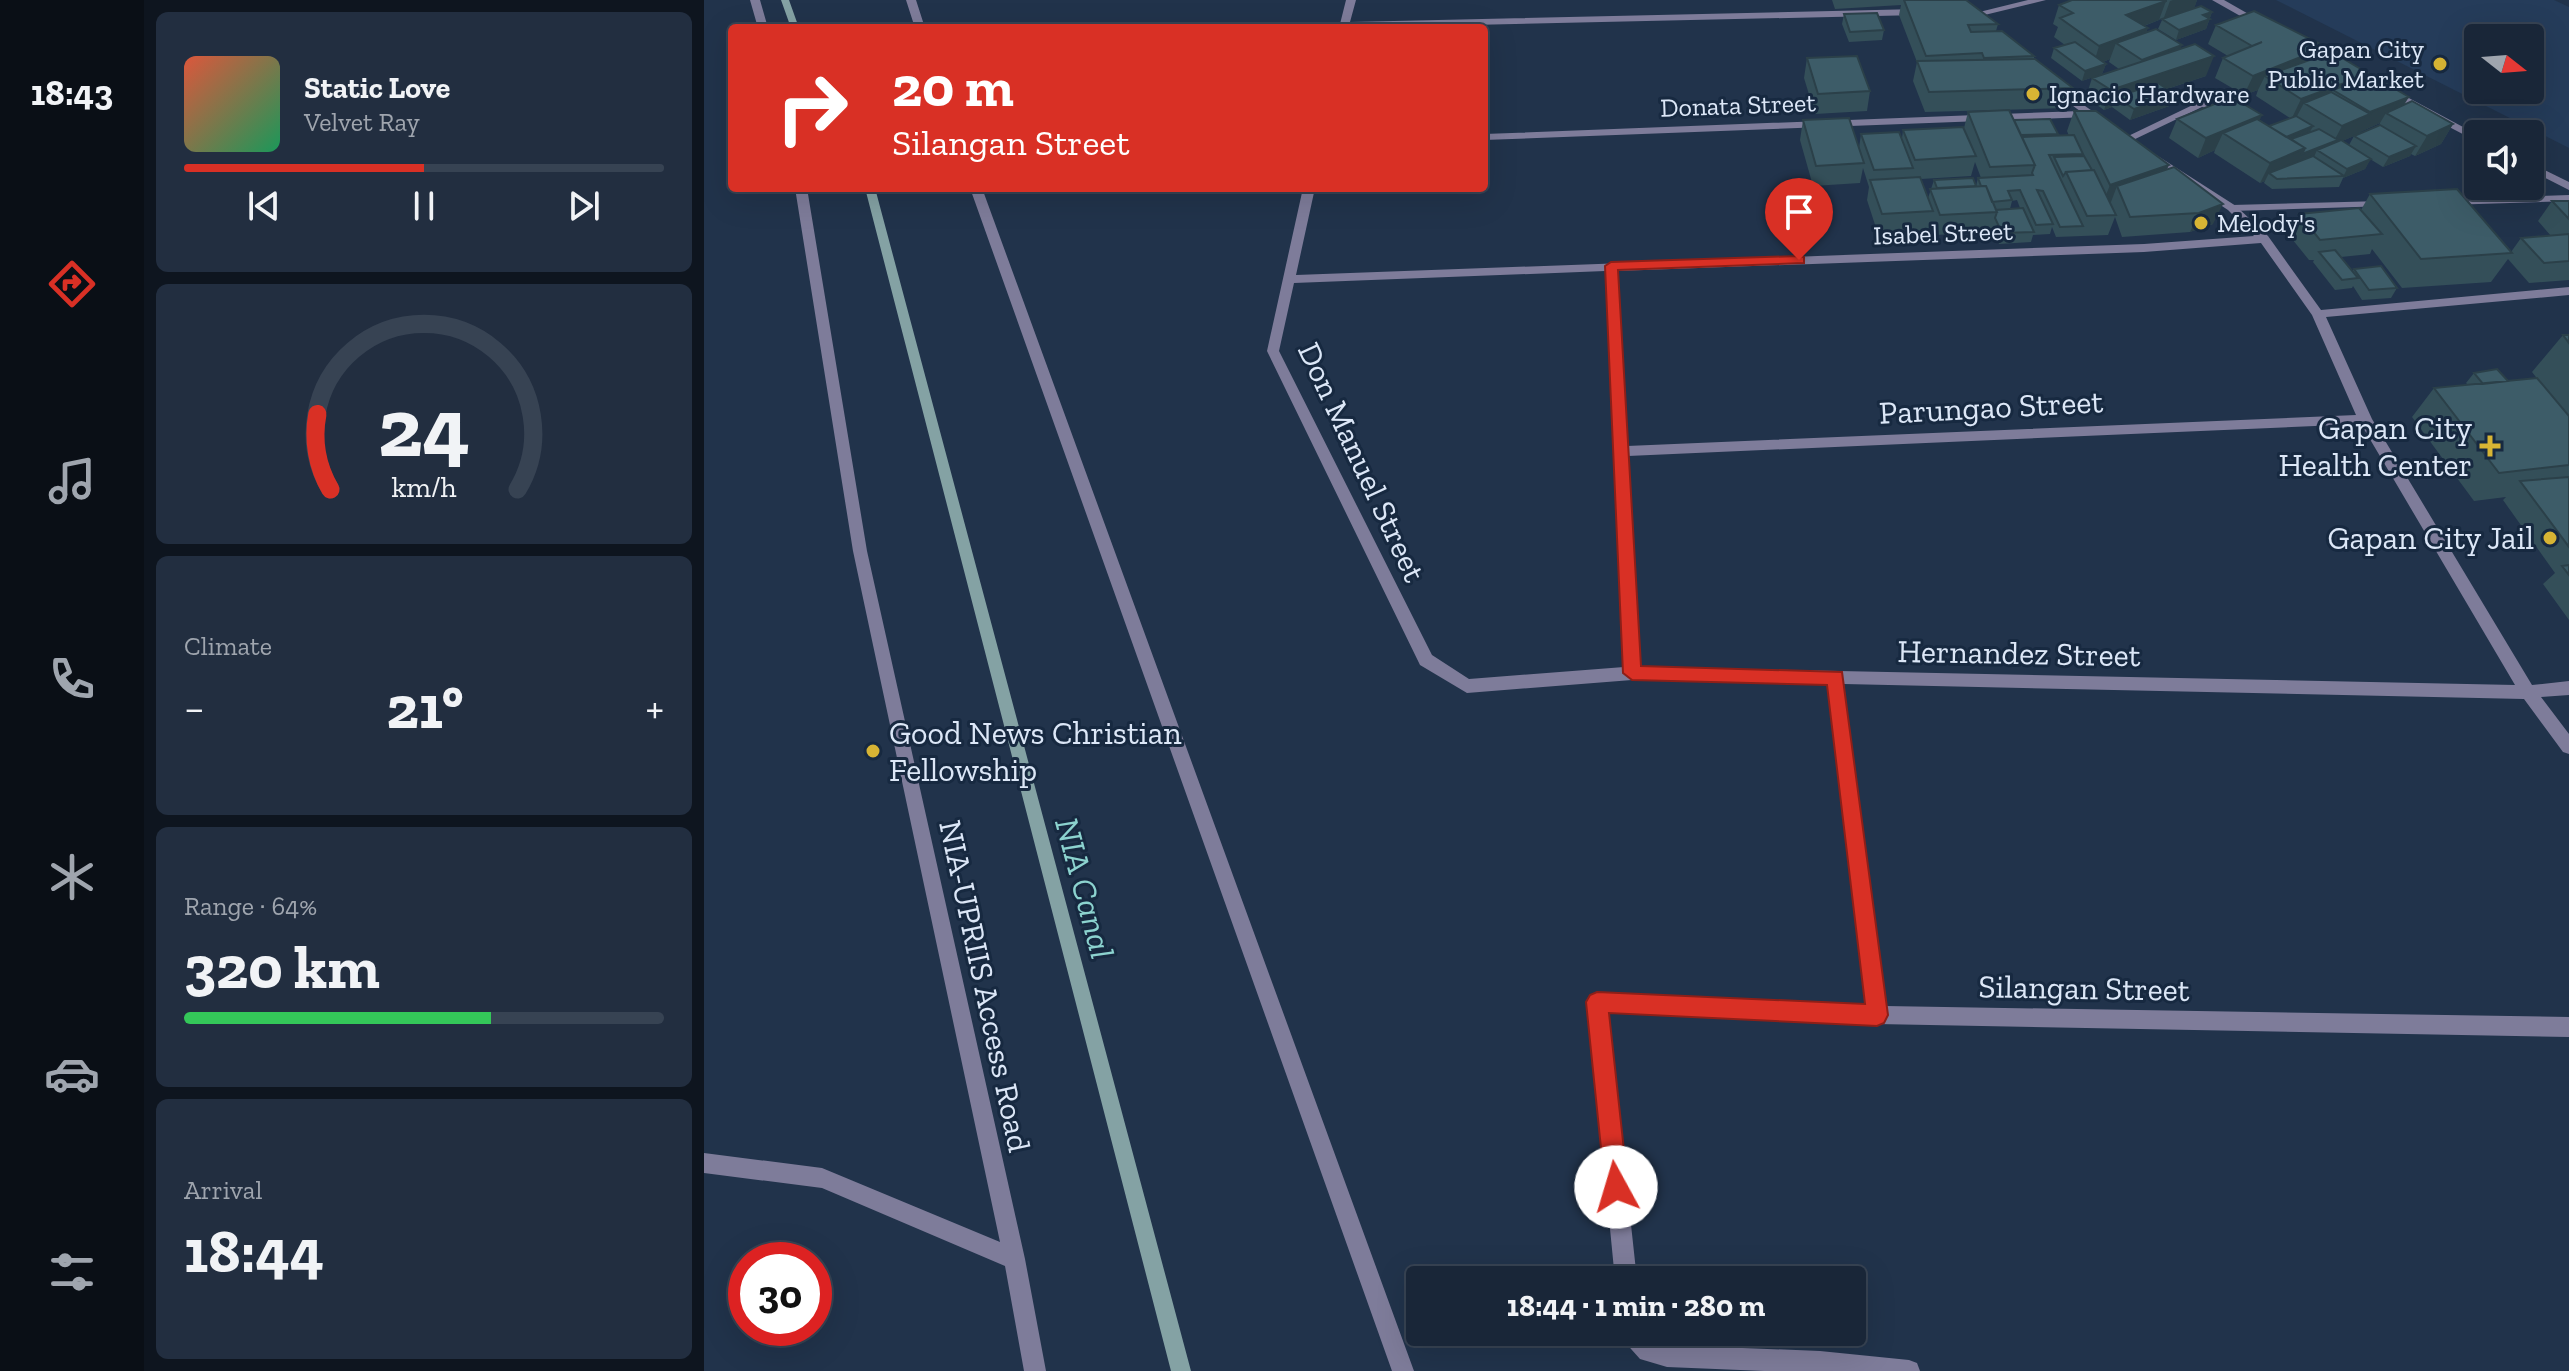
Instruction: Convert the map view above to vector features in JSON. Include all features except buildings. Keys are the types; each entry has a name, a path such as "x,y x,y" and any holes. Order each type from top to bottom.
{"street":[{"path":"755,0 762,24"},
{"path":"911,0 919,24"},
{"path":"1345,24 1351,0"},
{"path":"1975,27 1958,14 2041,0"},
{"path":"2217,0 2272,29"},
{"path":"1463,24 1939,12"},
{"path":"2039,75 2089,114 2232,208 2264,239 2318,314 2365,419 2528,692 2569,747"},
{"path":"2382,88 2464,132"},
{"path":"2127,139 2201,104 2214,105 2238,116"},
{"name":"Donata Street","path":"1488,137 2089,114"},
{"path":"2544,174 2569,187"},
{"path":"2557,181 2569,174"},
{"name":"NIA-UPRIIS Access Road","path":"802,192 860,551 1014,1259 1035,1371"},
{"path":"977,192 1403,1371"},
{"name":"Don Manuel Street","path":"1308,192 1273,351 1426,660 1467,686"},
{"path":"2431,202 2569,198"},
{"path":"2232,208 2400,203"},
{"name":"Isabel Street","path":"1288,279 2144,248 2264,239"},
{"path":"1611,266 1632,673"},
{"path":"2318,314 2569,291"},
{"name":"Parungao Street","path":"1620,451 2365,419"},
{"name":"Hernandez Street","path":"1467,686 1632,673 2528,692 2569,688"},
{"path":"1835,678 1877,1015"},
{"name":"Silangan Street","path":"1625,1266 1597,1002 1877,1015 2569,1027"},
{"path":"704,1163 822,1178 1014,1259"},
{"path":"1644,1346 1648,1351 1667,1356 1909,1371"}],"shaded area":[{"name":"Gapan City Public Market","path":"2276,0 2554,0 2569,7 2569,148 2544,135 2544,120 2514,120 2482,104 2544,104 2544,24 2464,24 2464,95"}],"waterway":[{"name":"NIA Canal","path":"785,0 794,24"},
{"name":"NIA Canal","path":"871,192 1181,1371"}],"place":[{"name":"Gapan City Public Market","path":"2440,64"},
{"name":"Ignacio Hardware","path":"2033,94"},
{"name":"Melody's","path":"2201,223"},
{"name":"Gapan City Health Center","path":"2490,446"},
{"name":"Gapan City Jail","path":"2550,538"},
{"name":"Good News Christian Fellowship","path":"873,751"}],"route":[{"path":"1616,1187 1597,1002 1877,1015 1835,678 1632,673 1611,266 1799,260"}]}
